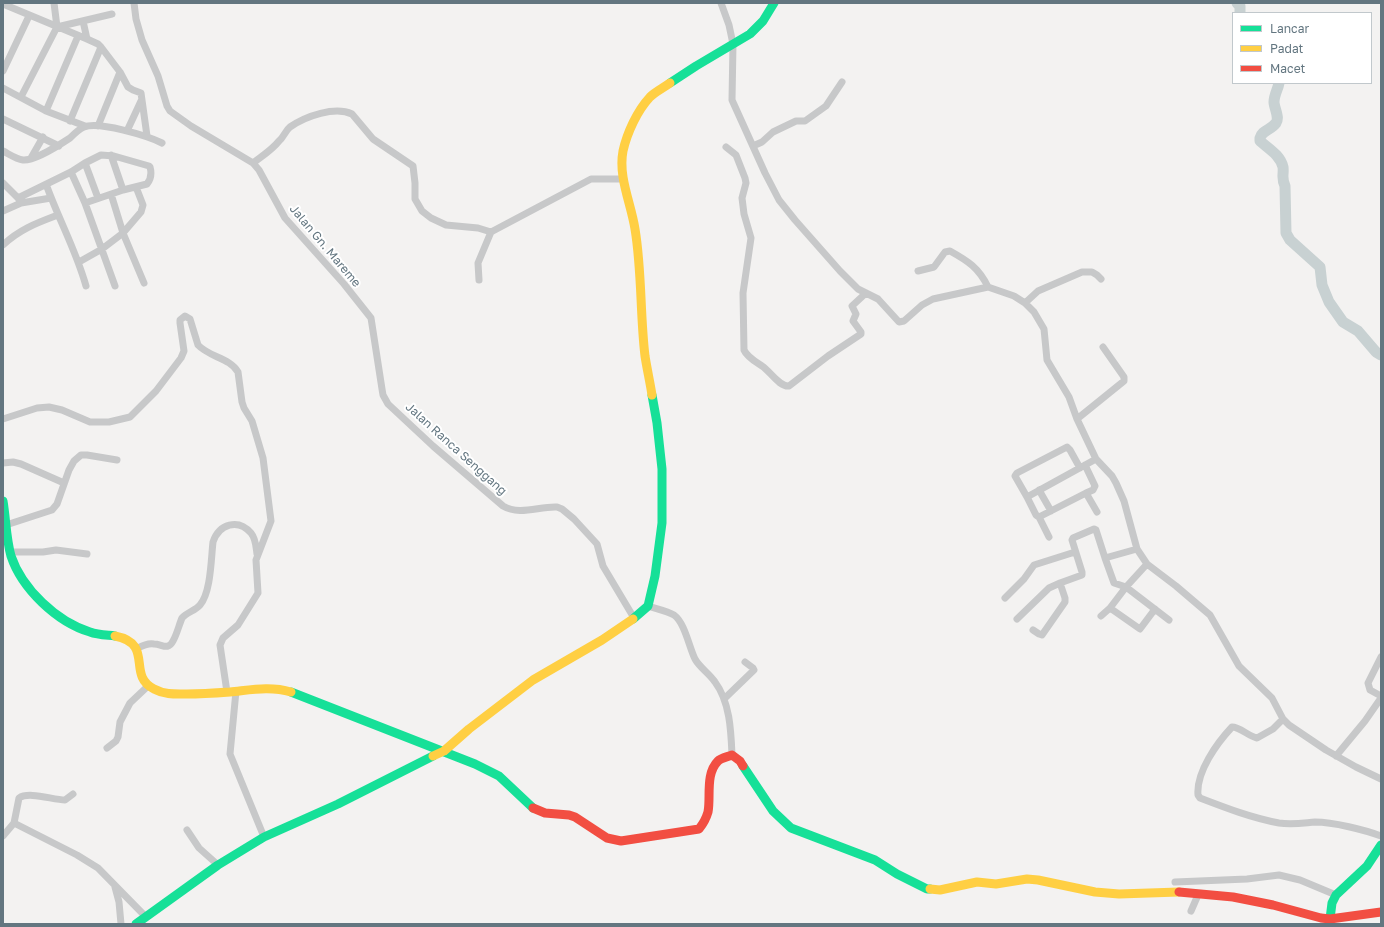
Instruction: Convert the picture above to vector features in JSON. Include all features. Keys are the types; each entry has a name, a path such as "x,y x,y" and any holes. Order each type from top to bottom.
{"street":[{"path":"21,97 57,27 54,3"},
{"name":"Jalan Gn. Mareme","path":"134,3 136,20 142,40 158,76 167,106 170,111 191,126 253,163 259,170 285,218 344,284 371,318 382,388"},
{"path":"721,3 729,25 733,44 732,100 779,200 795,220 858,289 878,299 897,320 902,322 932,299 988,287 1014,296 1025,303 1034,312 1043,326 1047,360 1069,397 1077,419 1096,459 1112,476 1116,483 1124,501 1137,549 1147,564 1210,615 1239,666 1272,698 1283,719 1289,725 1336,756 1381,779"},
{"path":"14,823 98,868 114,884 142,921 218,865 264,837 338,804 444,751 469,729 533,680 602,640 634,618 648,606 655,576 662,523 662,469 657,423 645,355 640,274 635,228 623,179 623,152 637,115 651,96 750,34 756,29 770,11 774,3"},
{"path":"3,5 98,44 120,72 130,89 141,93 147,136"},
{"path":"57,27 112,14"},
{"path":"3,71 29,16"},
{"path":"83,22 87,39"},
{"path":"46,110 78,36"},
{"path":"70,121 101,47"},
{"path":"98,126 120,72"},
{"path":"753,146 764,140 771,133 796,121 805,121 826,106 842,82"},
{"path":"3,88 70,121 85,126 98,126 127,131 147,136 162,143"},
{"path":"127,131 141,100"},
{"path":"253,163 278,143 289,127 309,116 337,110 348,112 352,114 373,139 412,166 415,183 415,199 422,211 431,218 446,225 478,228 491,232"},
{"path":"3,119 59,146"},
{"path":"3,151 23,160 31,158 59,146 85,126"},
{"path":"31,158 43,137"},
{"path":"726,147 736,155 744,174 746,184 742,198 744,214 751,238 743,293 745,353 757,365 762,366 786,387 789,386 828,356 861,334 853,321 856,314 852,306 866,293"},
{"path":"3,211 46,184 71,172 101,154 111,155 150,167 152,175 147,184 123,190 85,203"},
{"path":"111,155 123,190"},
{"path":"85,163 98,198"},
{"path":"71,172 85,203 115,286"},
{"path":"479,280 478,263 491,232 592,179 623,179"},
{"path":"3,183 20,201"},
{"path":"46,184 79,262 86,286"},
{"path":"79,262 102,249 123,232 143,207 136,187"},
{"path":"111,194 123,232 144,283"},
{"path":"20,201 51,198"},
{"path":"3,245 26,228 58,215"},
{"path":"918,271 934,268 945,252 950,251 974,266 980,272 988,287"},
{"path":"1025,303 1038,291 1082,272 1092,272 1101,279"},
{"path":"3,419 37,408 49,407 62,410 90,422 109,422 130,416 156,392 181,358 184,351 184,344 180,323 182,317 185,316 190,319 198,345 205,352 236,368 238,372 242,402 252,421 263,458 271,521 256,560 258,593 238,625 223,638 220,645 227,692"},
{"path":"1077,419 1124,381 1124,377 1103,348"},
{"name":"Jalan Ranca Senggang","path":"382,388 383,395 388,404 433,446 503,506 508,509 518,511 556,507 574,520 597,544 604,566 634,618"},
{"path":"1038,517 1093,490 1095,486 1083,467 1067,447 1015,475 1036,515 1049,537"},
{"path":"6,525 52,510 57,504 64,483 74,461 81,455 117,460"},
{"path":"1027,497 1096,459"},
{"path":"3,463 13,462 21,464 64,483"},
{"path":"1039,490 1051,511"},
{"path":"1086,493 1097,512"},
{"path":"3,501 13,561 28,587 36,597 74,625 92,633 118,637 132,643 136,649 140,673 144,682 158,692 168,694 227,692 263,688 282,689 475,764 498,776 532,807 539,811 575,817 607,838 621,841 699,829 703,824 709,808 712,773 715,764 718,760 732,755"},
{"path":"136,649 147,644 156,643 167,647 170,646 182,618 196,609 201,603 205,597 207,587 213,542 220,529 231,524 244,528 250,532 254,538 258,555"},
{"path":"1017,619 1049,588 1082,575 1075,552 1073,538 1095,530 1098,531 1105,558 1114,583 1126,587 1169,620"},
{"path":"1105,558 1137,549"},
{"path":"12,552 43,552 56,550 87,554"},
{"path":"1005,598 1024,579 1034,565 1075,552"},
{"path":"1101,616 1110,608 1126,587 1147,564"},
{"path":"1033,630 1039,634 1042,634 1065,602 1066,598 1060,584"},
{"path":"648,606 669,613 679,620 695,660 717,683 724,699 731,729 732,755 740,762 774,811 791,828 875,860 897,874 927,889 940,890 977,882 996,884 1027,879 1095,892 1119,894 1175,892 1233,897 1273,905 1324,920 1381,912"},
{"path":"1110,608 1140,629 1155,609"},
{"path":"1336,756 1365,721 1381,697 1370,690 1368,683 1381,657"},
{"path":"724,699 754,670 745,662"},
{"path":"107,748 116,741 120,722 130,703 148,686"},
{"path":"236,691 230,754 264,837"},
{"path":"1283,719 1273,730 1257,738 1249,736 1237,727 1232,727 1220,739 1210,755 1202,773 1197,791 1200,798 1253,817 1280,823 1298,824 1316,822 1368,831 1381,836"},
{"path":"3,836 14,823 19,798 22,796 28,795 65,800 73,794"},
{"path":"187,830 199,848 218,865"},
{"path":"1324,920 1336,895 1367,866 1381,846"},
{"path":"1175,882 1247,879 1279,875 1300,880 1336,895"},
{"path":"114,884 119,902 121,924"},
{"path":"1191,911 1198,895"}],"waterway":[{"path":"1237,3 1240,6 1240,12"},
{"path":"1279,84 1274,102 1277,121 1261,135 1260,141 1277,156 1282,163 1285,186 1286,233 1290,240 1320,267 1322,285 1329,302 1343,322 1358,331 1376,352 1381,355"}],"traffic: fast":[{"path":"670,83 750,34 763,21 774,3"},
{"path":"633,619 648,606 655,576 662,523 662,469 657,423 652,395"},
{"path":"3,501 11,556 16,568 32,592 42,603 65,621 96,634 115,636"},
{"path":"291,692 475,764 499,776 533,808"},
{"path":"136,924 218,865 264,837 338,804 433,756"},
{"path":"743,766 773,811 791,828 875,860 897,874 927,889 930,889"},
{"path":"1330,919 1332,903 1336,895 1367,866 1381,845"}],"traffic: slow":[{"path":"652,395 643,340 637,245 622,170 622,161 623,151 633,122 652,95 670,83"},
{"path":"433,756 444,751 469,729 533,680 602,640 633,619"},
{"path":"115,636 127,640 134,646 138,653 142,676 146,683 154,689 162,692 175,694 198,694 268,689 291,692"},
{"path":"930,889 940,890 977,882 996,884 1027,879 1095,892 1119,894 1179,892"}],"traffic: jam":[{"path":"533,808 545,813 575,817 607,838 621,841 699,829 708,812 709,786 711,772 714,766 722,758 732,755 740,761 743,766"},
{"path":"1179,892 1233,897 1330,919 1381,912"}]}
